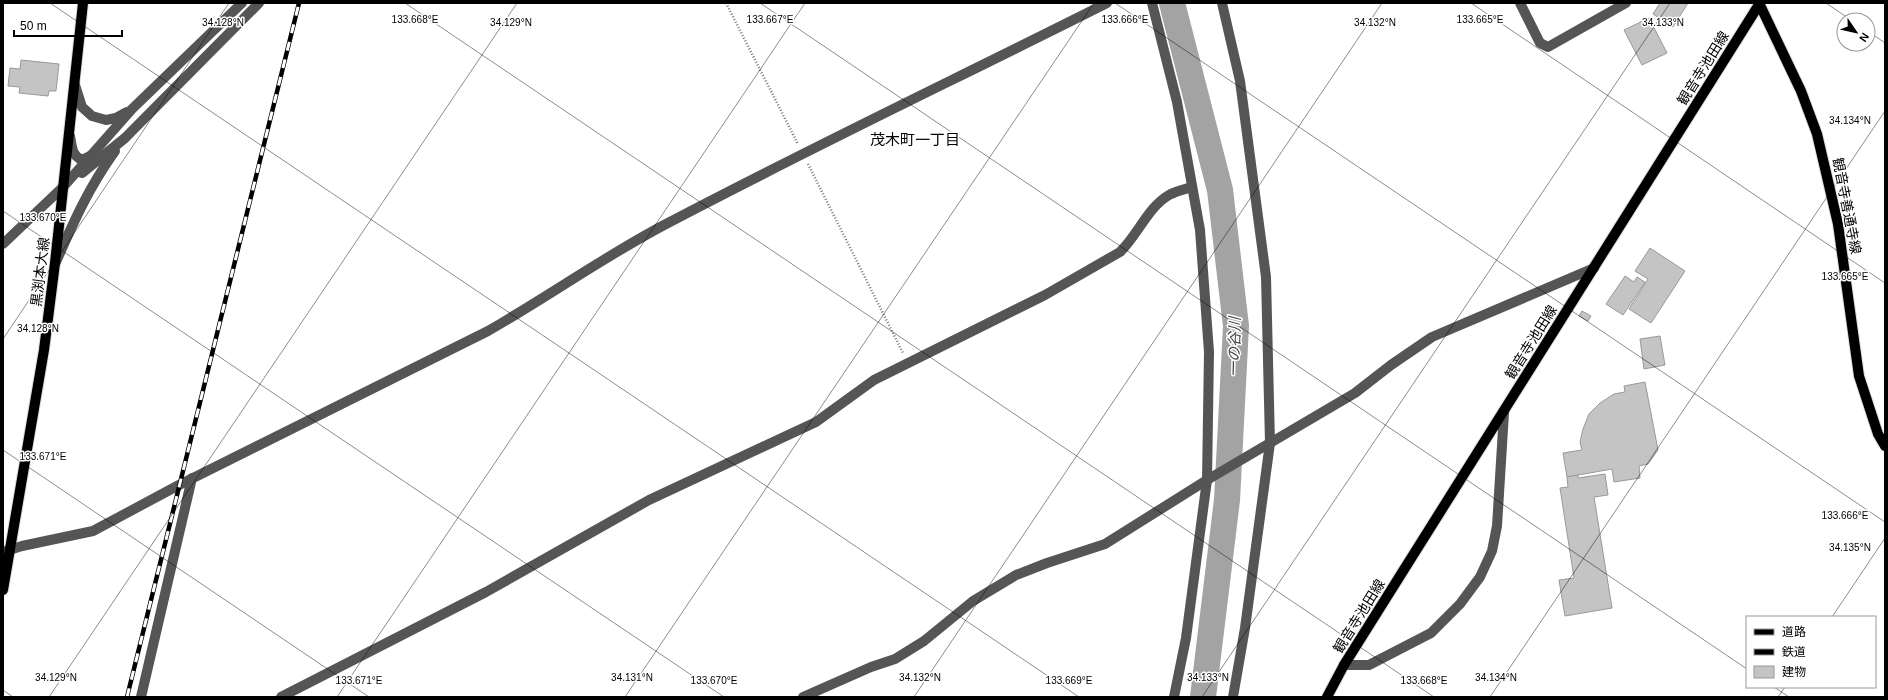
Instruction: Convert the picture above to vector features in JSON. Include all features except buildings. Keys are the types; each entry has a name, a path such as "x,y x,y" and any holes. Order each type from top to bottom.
{"main road":[{"name":"黒渕本大線","path":"3,590 6,551 44,350 56,263 83,3"},
{"name":"観音寺池田線","path":"1327,697 1344,665 1760,3"},
{"name":"観音寺善通寺線","path":"1760,3 1801,91 1817,134 1838,224 1859,376 1878,434 1885,446"}],"street":[{"path":"56,263 79,209 92,184 138,115 242,3"},
{"path":"75,85 82,108 92,116 106,120 138,115 253,3"},
{"path":"64,186 90,156 138,115 259,3"},
{"path":"6,551 93,531 192,478 488,331 535,304 595,265 658,228 1107,3"},
{"path":"1152,3 1177,102 1200,230 1209,352 1207,480 1186,638 1174,697"},
{"path":"1222,3 1240,82 1266,277 1270,443 1245,628 1233,697"},
{"path":"1520,3 1540,43 1548,47 1626,3"},
{"path":"69,136 72,150 77,158 82,160 90,156"},
{"path":"3,244 64,186 124,138"},
{"path":"281,697 486,592 649,500 816,422 874,380 1045,295 1120,252 1127,246 1160,202 1170,194 1192,187"},
{"path":"803,697 871,667 895,659 924,641 973,601 1016,576 1047,563 1105,544 1207,480 1355,393 1391,365 1432,337 1594,268"},
{"path":"1344,665 1369,665 1431,633 1460,604 1480,577 1492,551 1497,526 1504,412"},
{"path":"141,697 192,478"}],"path":[{"path":"726,3 908,362"}],"waterway":[{"name":"一の谷川","path":"1172,3 1220,190 1236,326 1227,500 1203,697"}],"railway":[{"path":"127,697 299,3"}],"district":[{"name":"茂木町一丁目","path":"915,139"}]}
